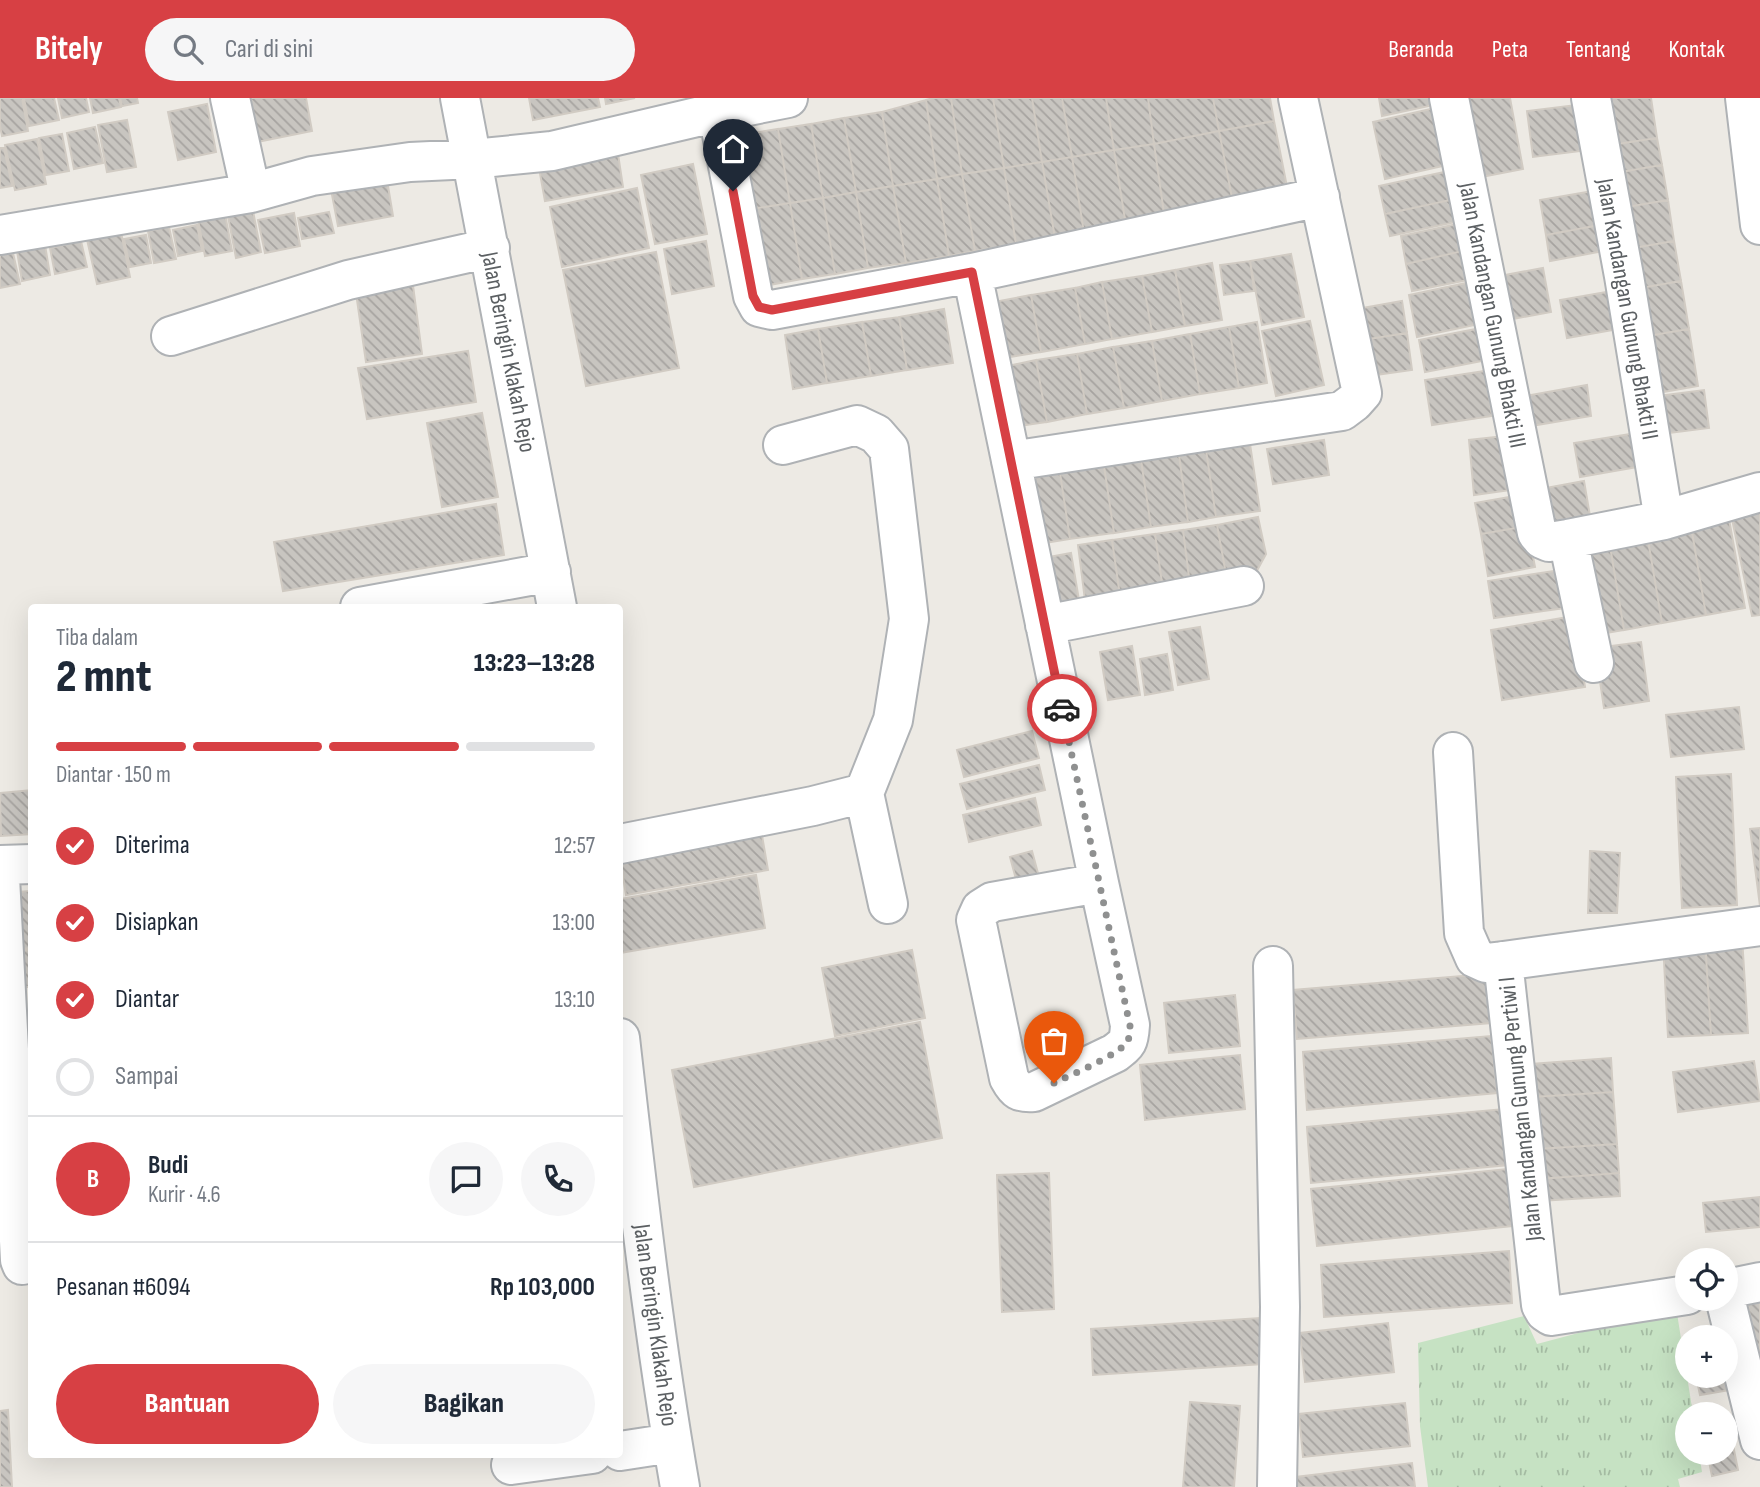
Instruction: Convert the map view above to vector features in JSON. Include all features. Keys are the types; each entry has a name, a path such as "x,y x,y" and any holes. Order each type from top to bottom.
{"street":[{"path":"230,98 251,193"},
{"name":"Jalan Beringin Klakah Rejo","path":"460,98 554,590"},
{"path":"0,235 251,193 312,176 410,162 552,151 717,105 788,98"},
{"path":"1011,461 1342,411 1362,393 1298,98"},
{"name":"Jalan Kandangan Gunung Bhakti III","path":"1449,98 1552,536 1594,663"},
{"name":"Jalan Kandangan Gunung Bhakti II","path":"1591,98 1624,276 1664,520"},
{"path":"1745,98 1760,225"},
{"path":"717,105 753,296 759,307 772,310 972,272 1320,197"},
{"path":"171,336 348,280 489,248"},
{"path":"972,272 1130,1026 1126,1044 1115,1053 1034,1092 1023,1093 1015,1089 1009,1079 976,920 981,909 992,902 1099,883"},
{"path":"783,445 858,425 876,433 889,449 909,620 893,720 864,793 888,904"},
{"path":"1552,536 1664,520 1760,492"},
{"path":"1045,625 1244,586"},
{"path":"394,604 554,590"},
{"path":"1454,752 1464,933 1475,958 1486,963 1503,961"},
{"path":"623,843 813,806 864,793"},
{"path":"0,865 28,864"},
{"path":"0,877 20,1260 22,1265 28,1264"},
{"name":"Jalan Kandangan Gunung Pertiwi I","path":"1675,1297 1551,1316 1541,1305 1503,961 1760,926"},
{"path":"1273,966 1280,1307 1277,1487"},
{"name":"Jalan Beringin Klakah Rejo","path":"623,1094 629,1205 680,1487"},
{"path":"1738,1287 1760,1282"},
{"path":"1728,1311 1760,1440"},
{"path":"623,1451 672,1443"},
{"path":"511,1465 563,1458"}],"green space":[{"path":"1675,1307 1679,1325 1675,1325 1675,1388 1689,1388 1691,1402 1675,1402 1675,1465 1701,1465 1702,1472 1678,1479 1680,1487 1428,1487 1420,1426 1418,1343 1524,1316 1537,1344"}],"building":[{"path":"0,98 22,98 28,131 2,136"},
{"path":"24,98 54,98 59,120 29,126"},
{"path":"58,98 86,98 89,112 62,118"},
{"path":"90,98 119,98 121,107 93,113"},
{"path":"120,98 137,98 138,103 122,106"},
{"path":"248,98 306,98 312,131 257,142"},
{"path":"529,98 598,98 600,107 533,120"},
{"path":"605,98 635,98 606,104"},
{"path":"951,98 962,174 937,179 926,100"},
{"path":"951,98 993,98 1004,168 962,174"},
{"path":"993,98 1032,98 1042,162 1004,168"},
{"path":"1032,98 1062,98 1072,157 1042,162"},
{"path":"1062,98 1106,98 1114,150 1072,157"},
{"path":"1106,98 1148,98 1154,144 1114,150"},
{"path":"1148,98 1213,98 1219,131 1154,144"},
{"path":"1213,98 1270,98 1274,121 1219,131"},
{"path":"1379,98 1437,98 1438,104 1382,116"},
{"path":"1462,98 1510,98 1523,169 1476,178"},
{"path":"1597,98 1651,98 1657,138 1604,146"},
{"path":"926,100 937,179 893,186 882,112"},
{"path":"207,104 216,152 178,160 168,112"},
{"path":"1584,104 1589,150 1533,157 1527,111"},
{"path":"1444,106 1456,163 1385,179 1373,122"},
{"path":"882,112 893,186 856,192 844,118"},
{"path":"844,118 856,192 823,198 811,124"},
{"path":"127,120 136,167 107,172 98,125"},
{"path":"1274,121 1289,197 1234,208 1219,131"},
{"path":"811,124 823,198 790,203 778,129"},
{"path":"95,127 103,163 74,169 67,133"},
{"path":"778,129 790,203 752,209 740,135"},
{"path":"1219,131 1234,208 1165,220 1154,144"},
{"path":"62,134 69,171 46,175 39,138"},
{"path":"1657,138 1662,165 1609,174 1604,146"},
{"path":"37,139 46,184 15,190 5,145"},
{"path":"1154,144 1165,220 1126,226 1114,150"},
{"path":"0,148 4,148 12,186 0,188"},
{"path":"1114,150 1126,226 1084,233 1072,157"},
{"path":"618,154 623,187 545,201 539,168"},
{"path":"1072,157 1084,233 1055,238 1042,162"},
{"path":"1042,162 1055,238 1016,244 1004,168"},
{"path":"693,164 707,234 655,244 641,175"},
{"path":"1662,165 1668,200 1615,209 1609,174"},
{"path":"385,168 393,216 338,226 329,179"},
{"path":"1004,168 1016,244 975,251 962,174"},
{"path":"1449,171 1455,199 1385,214 1379,186"},
{"path":"962,174 975,251 949,256 937,179"},
{"path":"937,179 949,256 906,263 893,186"},
{"path":"893,186 906,263 868,268 856,192"},
{"path":"637,188 649,248 562,267 550,207"},
{"path":"1599,190 1605,224 1546,235 1540,200"},
{"path":"856,192 868,268 835,274 823,198"},
{"path":"823,198 835,274 802,279 790,203"},
{"path":"1455,199 1460,221 1390,236 1385,214"},
{"path":"1668,200 1674,241 1622,250 1615,209"},
{"path":"790,203 802,279 764,286 752,209"},
{"path":"252,206 261,252 236,258 227,211"},
{"path":"329,212 334,233 302,239 298,218"},
{"path":"294,213 300,246 265,253 258,220"},
{"path":"225,214 232,251 205,256 198,220"},
{"path":"1462,223 1467,250 1406,264 1401,236"},
{"path":"1605,224 1609,250 1550,261 1546,235"},
{"path":"197,225 202,251 178,256 173,230"},
{"path":"120,227 130,277 97,284 86,235"},
{"path":"169,227 176,259 154,263 148,231"},
{"path":"146,235 151,263 130,267 124,239"},
{"path":"81,241 87,267 55,274 50,248"},
{"path":"706,241 714,286 672,294 664,249"},
{"path":"1674,241 1681,281 1629,290 1622,250"},
{"path":"45,245 50,275 22,281 17,251"},
{"path":"1467,250 1473,279 1412,291 1406,264"},
{"path":"656,252 679,368 586,386 563,270"},
{"path":"13,253 20,284 0,288 0,255"},
{"path":"1291,254 1304,317 1262,325 1250,261"},
{"path":"1250,261 1254,291 1224,295 1220,265"},
{"path":"1212,263 1222,320 1185,326 1175,270"},
{"path":"1543,268 1551,312 1502,321 1494,277"},
{"path":"1175,270 1185,326 1152,332 1142,276"},
{"path":"1142,276 1152,332 1112,339 1102,282"},
{"path":"412,278 422,354 366,362 355,286"},
{"path":"1681,281 1689,329 1636,338 1629,290"},
{"path":"1102,282 1112,339 1085,344 1075,288"},
{"path":"1471,282 1479,324 1417,337 1409,295"},
{"path":"1075,288 1085,344 1041,352 1031,295"},
{"path":"1624,289 1630,327 1567,338 1560,300"},
{"path":"1031,295 1041,352 1003,358 994,302"},
{"path":"1402,301 1407,333 1356,341 1351,310"},
{"path":"944,309 953,363 907,370 899,317"},
{"path":"899,317 907,370 871,376 862,322"},
{"path":"1310,321 1324,385 1276,396 1262,331"},
{"path":"862,322 871,376 827,383 818,329"},
{"path":"1257,322 1267,383 1239,388 1229,327"},
{"path":"1229,327 1239,388 1200,394 1190,334"},
{"path":"818,329 827,383 793,389 785,335"},
{"path":"1476,329 1482,361 1425,372 1419,340"},
{"path":"1689,329 1698,386 1646,395 1636,338"},
{"path":"1407,333 1412,370 1361,377 1356,341"},
{"path":"1190,334 1200,394 1162,401 1152,341"},
{"path":"1152,341 1162,401 1124,408 1113,347"},
{"path":"1113,347 1124,408 1087,414 1077,354"},
{"path":"468,351 476,402 367,419 358,368"},
{"path":"1077,354 1087,414 1047,422 1036,360"},
{"path":"1036,360 1047,422 1013,427 1003,367"},
{"path":"1485,371 1492,416 1432,425 1425,380"},
{"path":"1587,385 1591,416 1525,427 1520,397"},
{"path":"1704,390 1709,428 1654,435 1649,397"},
{"path":"482,413 498,497 442,507 427,423"},
{"path":"1643,432 1649,465 1580,477 1574,443"},
{"path":"1504,436 1511,490 1474,495 1469,440"},
{"path":"1324,440 1329,475 1273,484 1267,449"},
{"path":"1250,444 1260,511 1216,517 1206,450"},
{"path":"1206,450 1216,517 1188,522 1179,455"},
{"path":"1179,455 1188,522 1151,527 1141,460"},
{"path":"1141,460 1151,527 1114,533 1104,466"},
{"path":"1104,466 1114,533 1070,539 1060,473"},
{"path":"1060,473 1070,539 1038,544 1028,478"},
{"path":"1584,481 1590,516 1541,525 1535,490"},
{"path":"1521,495 1527,526 1481,534 1475,503"},
{"path":"496,504 504,555 283,591 274,542"},
{"path":"1760,509 1760,615 1752,616 1731,514"},
{"path":"1258,517 1266,554 1253,578 1228,585 1217,525"},
{"path":"1729,519 1745,608 1706,615 1691,526"},
{"path":"1217,525 1228,585 1191,593 1183,530"},
{"path":"1527,526 1535,567 1488,576 1481,534"},
{"path":"1691,526 1706,615 1662,623 1647,534"},
{"path":"1183,530 1191,593 1164,597 1155,534"},
{"path":"1155,534 1164,597 1121,603 1112,540"},
{"path":"1647,534 1662,623 1624,630 1609,540"},
{"path":"1112,540 1121,603 1086,608 1078,545"},
{"path":"1609,540 1624,630 1594,635 1579,546"},
{"path":"1071,553 1080,606 1048,612 1038,559"},
{"path":"1568,569 1573,607 1494,618 1488,581"},
{"path":"1574,616 1585,687 1502,700 1491,630"},
{"path":"1200,627 1209,679 1178,685 1169,632"},
{"path":"1641,642 1649,701 1604,708 1595,648"},
{"path":"1132,646 1140,695 1108,700 1100,652"},
{"path":"1167,654 1173,690 1145,695 1140,659"},
{"path":"1739,707 1744,749 1671,757 1666,715"},
{"path":"1032,731 1039,758 964,777 957,750"},
{"path":"1039,765 1045,790 967,809 960,784"},
{"path":"1731,774 1737,905 1682,908 1676,777"},
{"path":"28,790 28,834 1,836 0,793"},
{"path":"1035,798 1041,825 969,842 963,815"},
{"path":"760,824 768,870 626,895 623,857"},
{"path":"1760,828 1760,906 1750,829"},
{"path":"1032,851 1039,877 1017,883 1010,857"},
{"path":"1590,851 1620,853 1617,913 1588,913"},
{"path":"756,875 765,928 623,952 623,898"},
{"path":"28,891 28,948 16,949 15,892"},
{"path":"1742,937 1748,1033 1711,1035 1705,940"},
{"path":"1705,940 1711,1035 1668,1037 1663,942"},
{"path":"28,950 28,987 14,987 13,951"},
{"path":"912,950 925,1018 835,1036 822,968"},
{"path":"1486,974 1491,1023 1297,1039 1293,990"},
{"path":"1235,995 1240,1046 1169,1053 1164,1003"},
{"path":"920,1022 942,1138 694,1187 672,1070"},
{"path":"1491,1036 1497,1093 1307,1110 1303,1052"},
{"path":"25,1045 28,1045 28,1092"},
{"path":"1240,1055 1245,1109 1145,1120 1140,1065"},
{"path":"1611,1058 1613,1092 1533,1097 1531,1064"},
{"path":"1754,1061 1760,1101 1678,1112 1673,1072"},
{"path":"1613,1092 1617,1144 1537,1149 1533,1097"},
{"path":"1504,1109 1509,1165 1311,1183 1307,1127"},
{"path":"1617,1144 1619,1173 1539,1179 1537,1149"},
{"path":"1507,1169 1512,1226 1317,1246 1311,1189"},
{"path":"1049,1173 1054,1309 1002,1312 997,1175"},
{"path":"1619,1173 1620,1196 1540,1201 1539,1179"},
{"path":"1760,1197 1760,1227 1706,1232 1703,1203"},
{"path":"1509,1251 1512,1303 1324,1317 1321,1265"},
{"path":"1760,1287 1760,1369 1745,1290"},
{"path":"1260,1318 1263,1364 1093,1375 1091,1329"},
{"path":"1388,1323 1394,1372 1305,1382 1300,1333"},
{"path":"1699,1388 1730,1390 1700,1395"},
{"path":"1190,1402 1240,1406 1234,1487 1183,1487"},
{"path":"1405,1403 1410,1446 1303,1457 1299,1414"},
{"path":"8,1410 12,1487 0,1487 0,1411"},
{"path":"1412,1463 1415,1487 1279,1487 1279,1479"},
{"path":"1710,1465 1737,1465 1738,1470 1712,1476"}],"way so far":[{"path":"1054,1083 1115,1053 1126,1044 1130,1026 1062,709"}],"route":[{"path":"733,191 753,296 759,307 772,310 972,272 1062,709"}]}
